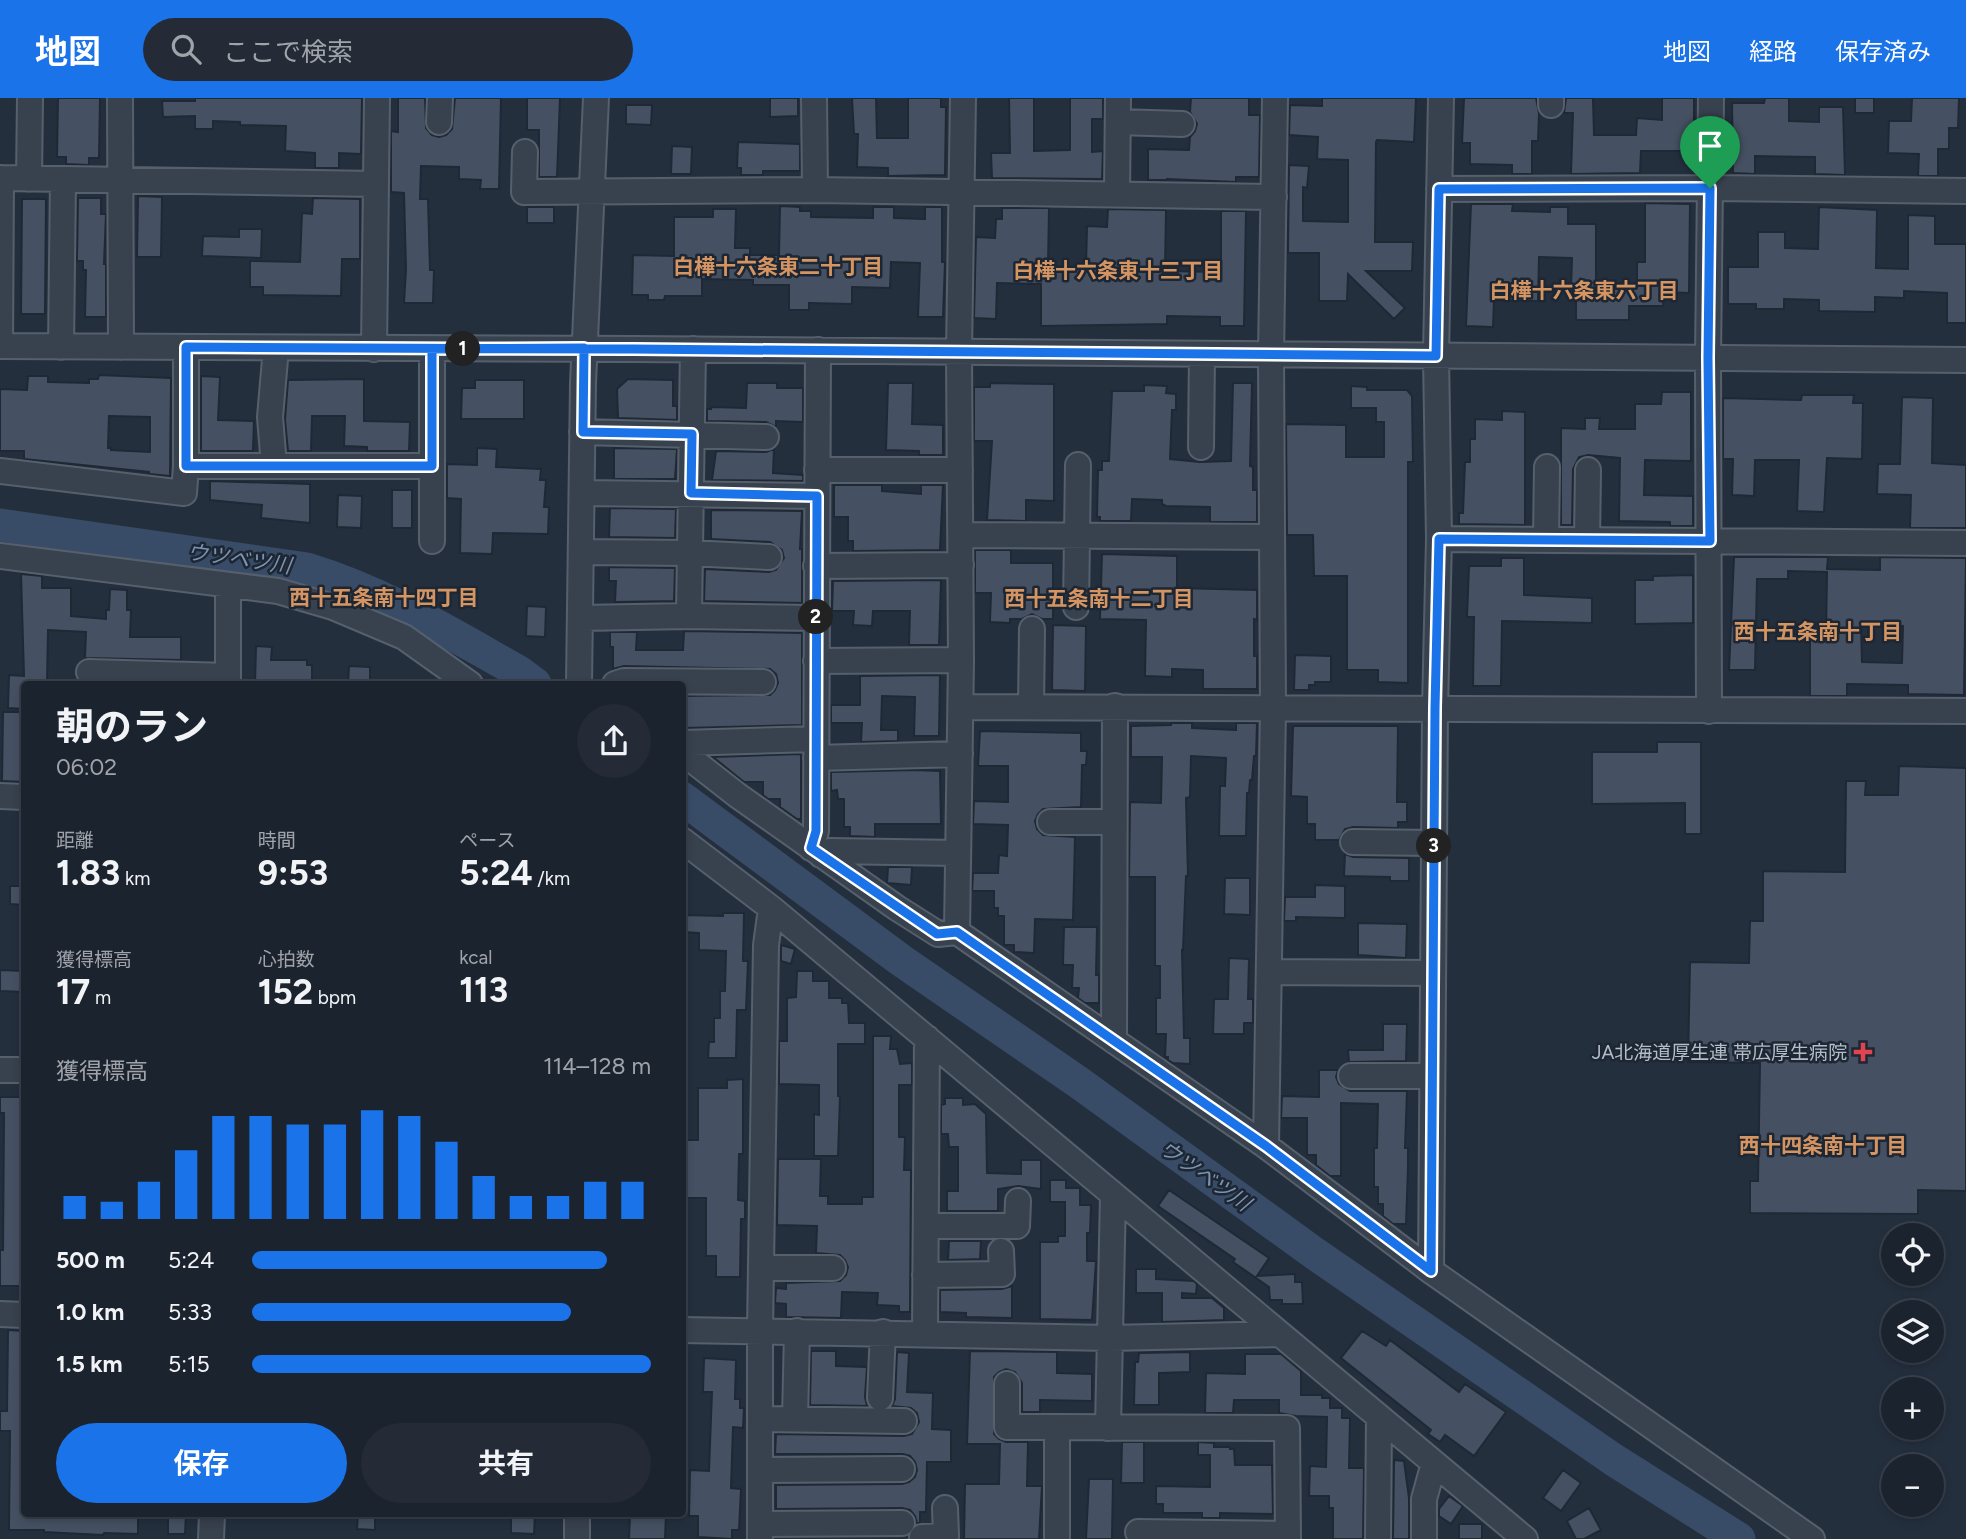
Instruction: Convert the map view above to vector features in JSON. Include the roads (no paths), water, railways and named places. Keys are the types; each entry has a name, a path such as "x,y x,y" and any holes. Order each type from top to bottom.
{"street":[{"path":"29,179 30,98"},
{"path":"120,98 121,347"},
{"path":"374,349 377,98"},
{"path":"579,678 584,348 596,98"},
{"path":"814,98 815,190"},
{"path":"957,932 961,706 959,352 964,192 963,98"},
{"path":"1266,1146 1273,707 1271,355 1275,98"},
{"path":"1431,1271 1435,708 1439,539 1436,356 1441,98"},
{"path":"1709,711 1708,358 1711,98"},
{"path":"1117,194 1118,110 1182,124"},
{"path":"525,152 524,192 815,190 1274,197"},
{"path":"376,184 0,178 0,346 584,348 1966,360"},
{"path":"61,347 63,179"},
{"path":"1439,189 1966,191"},
{"path":"0,471 184,493 186,347"},
{"path":"274,466 270,417 276,348"},
{"path":"432,349 432,541"},
{"path":"689,616 693,349"},
{"path":"816,851 818,350"},
{"path":"1201,447 1202,354"},
{"path":"583,432 766,437"},
{"path":"1076,607 1079,465"},
{"path":"186,466 432,466"},
{"path":"1546,539 1547,467"},
{"path":"817,470 960,470"},
{"path":"1587,540 1588,470"},
{"path":"582,493 817,496"},
{"path":"961,535 1272,537"},
{"path":"1439,539 1966,543"},
{"path":"582,552 769,557"},
{"path":"0,556 278,592 333,607 404,637 446,677"},
{"path":"816,566 961,565"},
{"path":"89,672 228,680 228,585"},
{"path":"581,618 816,618"},
{"path":"1031,706 1032,629"},
{"path":"816,661 961,660"},
{"path":"686,681 763,682"},
{"path":"961,706 1966,711"},
{"path":"1114,1041 1115,706"},
{"path":"686,743 960,754"},
{"path":"686,755 737,795 937,934 957,932 1266,1146 1431,1271 1812,1539"},
{"path":"0,796 21,797"},
{"path":"1050,822 1114,822"},
{"path":"1353,842 1434,843"},
{"path":"686,843 771,908 1525,1539"},
{"path":"816,851 958,853"},
{"path":"771,908 766,945 760,1531 902,1523"},
{"path":"1269,972 1433,973"},
{"path":"925,1333 927,1038"},
{"path":"0,1070 21,1070"},
{"path":"1351,1076 1432,1076"},
{"path":"1108,1428 1113,1196"},
{"path":"926,1226 1017,1226 1018,1201"},
{"path":"925,1275 1002,1274 1001,1251"},
{"path":"761,1268 833,1268"},
{"path":"0,1314 21,1315"},
{"path":"686,1330 1110,1338 1279,1334"},
{"path":"795,1419 797,1331"},
{"path":"880,1398 883,1332"},
{"path":"1007,1384 1007,1427 1287,1428 1288,1536 1138,1532"},
{"path":"1378,1539 1379,1417"},
{"path":"760,1419 904,1421"},
{"path":"1057,1427 1057,1539"},
{"path":"1424,1539 1424,1499 1434,1463"},
{"path":"760,1470 902,1469"},
{"path":"922,1539 922,1536 946,1536 945,1508"},
{"path":"211,1539 212,1517"},
{"path":"577,1517 577,1539"}],"waterway":[{"name":"ウツベツ川","path":"0,525 307,569 362,589 416,614 531,681"},
{"name":"ウツベツ川","path":"686,801 902,961 1078,1082 1314,1253 1614,1460 1739,1539"}],"place":[{"name":"JA北海道厚生連 帯広厚生病院","path":"1863,1052"}],"district":[{"name":"白樺十六条東二十丁目","path":"778,267"},
{"name":"白樺十六条東十三丁目","path":"1118,271"},
{"name":"白樺十六条東六丁目","path":"1584,291"},
{"name":"西十五条南十四丁目","path":"384,598"},
{"name":"西十五条南十二丁目","path":"1099,599"},
{"name":"西十五条南十丁目","path":"1818,632"},
{"name":"西十四条南十丁目","path":"1823,1146"}]}
